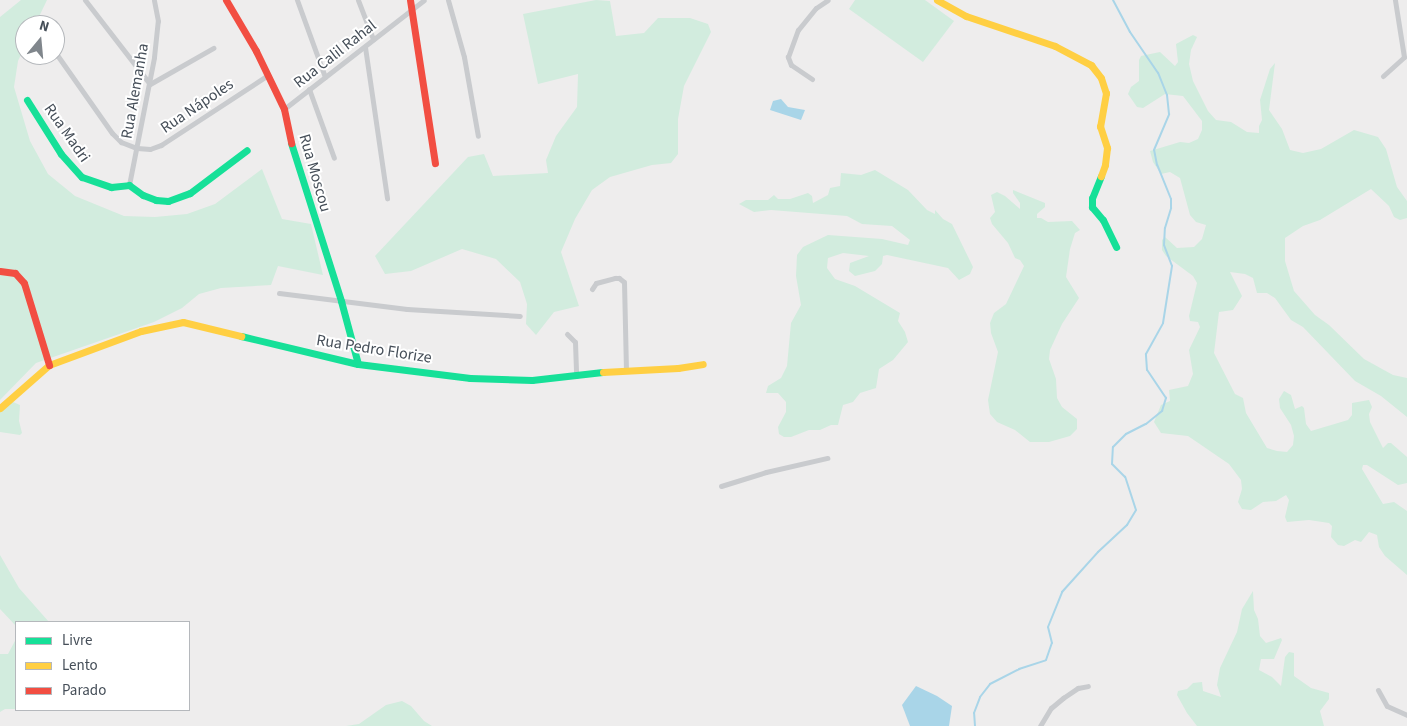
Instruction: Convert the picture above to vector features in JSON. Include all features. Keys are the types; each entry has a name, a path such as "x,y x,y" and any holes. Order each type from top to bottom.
{"street":[{"path":"85,0 150,84 213,48"},
{"name":"Rua Alemanha","path":"129,185 150,84 158,21 154,0"},
{"name":"Rua Moscou","path":"226,0 242,25 284,109 293,151 341,301 358,364"},
{"path":"297,0 325,77"},
{"path":"358,0 373,39"},
{"path":"410,0 436,163"},
{"name":"Rua Calil Rahal","path":"284,109 424,0"},
{"path":"448,0 464,57 478,136"},
{"path":"812,79 791,66 788,58 798,30 816,8 828,0"},
{"path":"937,0 966,16 1055,46 1091,65 1101,78 1106,93 1100,126 1107,148 1104,165 1092,198 1092,207 1103,220 1116,247"},
{"path":"1383,76 1404,57 1395,0"},
{"path":"365,47 387,198"},
{"path":"64,65 112,133 121,142 137,148"},
{"name":"Rua Nápoles","path":"137,148 150,148 161,145 268,75"},
{"path":"309,89 334,158"},
{"name":"Rua Madri","path":"27,100 61,154 82,177 111,187 129,185"},
{"path":"129,185 156,200 173,200 190,193 247,150"},
{"path":"0,271 15,273 24,283 49,365 0,408"},
{"path":"592,288 596,283 615,278 619,278 624,282 626,370"},
{"path":"279,293 407,309 520,316"},
{"name":"Rua Pedro Florize","path":"49,365 141,331 183,322 358,364 470,378 532,380 626,370 678,368 703,364"},
{"path":"567,334 575,342 576,376"},
{"path":"721,486 766,472 827,458"},
{"path":"1040,726 1051,708 1078,688 1088,686"},
{"path":"1378,690 1387,706 1407,714"}],"green space":[{"path":"21,0 47,0 40,15 15,15 15,65 17,65 14,87 30,141 48,174 75,196 124,216 155,217 187,214 215,204 262,169 282,219 311,224 323,275 278,266 271,285 221,288 199,294 182,308 154,322 36,363 0,400 0,17"},
{"path":"596,0 610,1 616,36 644,33 658,18 690,18 708,24 711,32 684,86 678,119 678,154 671,163 652,165 610,177 592,190 575,219 561,252 579,306 554,312 536,335 526,324 527,304 520,282 496,259 462,249 411,271 385,274 375,256 468,157 484,154 493,176 548,173 546,160 556,136 577,107 578,74 538,84 523,14"},
{"path":"855,0 925,0 954,21 923,62 849,9"},
{"path":"1193,35 1197,37 1191,50 1189,64 1193,81 1208,111 1216,120 1231,122 1247,132 1259,133 1259,126 1262,120 1260,100 1270,69 1275,63 1269,110 1282,129 1290,150 1303,153 1321,149 1354,130 1378,137 1386,149 1397,187 1407,201 1407,218 1400,220 1394,217 1389,206 1371,189 1320,220 1303,226 1285,238 1285,261 1294,291 1315,315 1329,325 1364,359 1393,375 1407,378 1407,417 1381,396 1355,381 1303,327 1291,320 1275,298 1267,293 1257,293 1253,278 1245,274 1230,272 1242,296 1233,310 1219,312 1214,353 1235,394 1243,398 1246,413 1267,448 1287,452 1293,445 1294,436 1291,425 1280,408 1279,399 1284,391 1291,395 1295,409 1302,406 1304,408 1306,424 1311,431 1348,420 1352,415 1352,403 1369,400 1372,407 1369,414 1370,422 1383,448 1388,443 1391,443 1407,457 1407,483 1398,485 1367,465 1363,465 1362,469 1383,504 1394,502 1407,511 1407,575 1385,556 1379,547 1377,535 1369,532 1361,542 1355,540 1344,546 1338,545 1331,537 1332,526 1329,523 1309,520 1287,522 1285,517 1289,500 1286,495 1276,501 1263,502 1251,510 1242,509 1238,502 1242,489 1241,480 1229,464 1188,436 1161,433 1154,422 1161,405 1170,401 1169,390 1188,386 1193,374 1189,350 1200,327 1198,322 1190,321 1189,316 1197,283 1193,276 1166,256 1162,250 1162,240 1165,237 1177,248 1194,247 1202,239 1206,225 1196,222 1190,215 1180,178 1170,172 1161,174 1153,162 1150,151 1180,142 1189,143 1198,139 1202,130 1202,121 1183,96 1165,94 1143,108 1137,107 1128,94 1131,87 1139,81 1139,60 1141,56 1160,52 1175,66 1178,62 1176,44"},
{"path":"875,170 908,190 927,210 935,214 935,210 943,219 952,224 973,267 970,274 959,280 948,268 887,255 883,256 882,264 875,271 855,276 849,271 850,263 869,256 843,253 828,258 827,268 835,279 855,286 900,313 898,321 905,332 908,342 893,360 879,369 876,388 860,393 853,402 843,405 838,425 831,425 820,430 809,430 791,437 784,437 779,434 778,427 786,412 786,402 778,393 766,393 768,386 781,378 787,366 791,323 801,305 796,276 797,255 803,247 828,235 882,239 908,245 910,240 892,226 862,224 847,216 771,210 754,212 739,204 746,200 768,200 774,195 778,199 790,199 808,193 812,196 813,203 828,195 830,188 840,186 841,173 861,175"},
{"path":"1013,190 1045,203 1045,207 1037,214 1037,218 1048,222 1072,221 1080,230 1075,233 1070,249 1066,277 1079,298 1062,324 1050,350 1049,359 1056,379 1057,398 1062,407 1077,419 1077,429 1070,436 1049,442 1030,442 1015,430 997,422 990,414 988,400 998,352 991,333 990,323 994,313 1006,304 1024,266 1020,260 1015,258 1008,243 992,224 990,218 995,212 991,195 997,192 1005,196 1020,209 1020,203"},
{"path":"13,402 20,405 19,421 22,433 20,435 0,432 0,409"},
{"path":"0,555 19,588 48,621 15,621 15,625 0,609"},
{"path":"1253,591 1254,610 1258,619 1260,636 1266,643 1281,638 1282,640 1274,659 1261,659 1259,670 1272,677 1281,686 1285,657 1289,652 1294,653 1294,676 1311,688 1329,693 1329,699 1320,711 1324,726 1197,726 1177,695 1178,691 1187,689 1193,683 1202,682 1203,691 1221,697 1217,685 1220,668 1237,632 1242,609"},
{"path":"15,641 15,709 5,709 0,712 0,654 8,654"},
{"path":"402,701 411,706 424,721 432,726 346,726 359,724 386,705"}],"water":[{"path":"781,99 788,107 805,110 801,120 770,110 773,101"},
{"path":"916,686 952,706 949,726 910,726 902,705"}],"waterway":[{"path":"975,726 974,713 980,697 990,684 1019,669 1046,660 1052,643 1048,627 1062,592 1098,552 1127,525 1136,510 1125,477 1112,464 1113,447 1126,434 1146,424 1162,411 1166,398 1147,370 1146,354 1163,323 1172,266 1164,245 1165,228 1171,208 1171,199 1157,165 1154,150 1169,114 1167,95 1158,73 1130,32 1113,0"}],"traffic: fast":[{"path":"27,100 61,154 82,177 111,187 129,185 143,195 156,200 168,201 190,193 247,150"},
{"path":"291,143 341,301 358,364"},
{"path":"1101,176 1092,198 1092,207 1103,220 1116,247"},
{"path":"241,336 358,364 470,378 532,380 603,372"}],"traffic: slow":[{"path":"937,0 966,16 1055,46 1091,65 1101,78 1106,93 1100,126 1107,148 1105,165 1101,176"},
{"path":"0,408 49,365 141,331 183,322 241,336"},
{"path":"603,372 678,368 703,364"}],"traffic: jam":[{"path":"226,0 256,51 284,109 291,143"},
{"path":"410,0 435,163"},
{"path":"0,271 15,273 24,283 49,365"}]}
